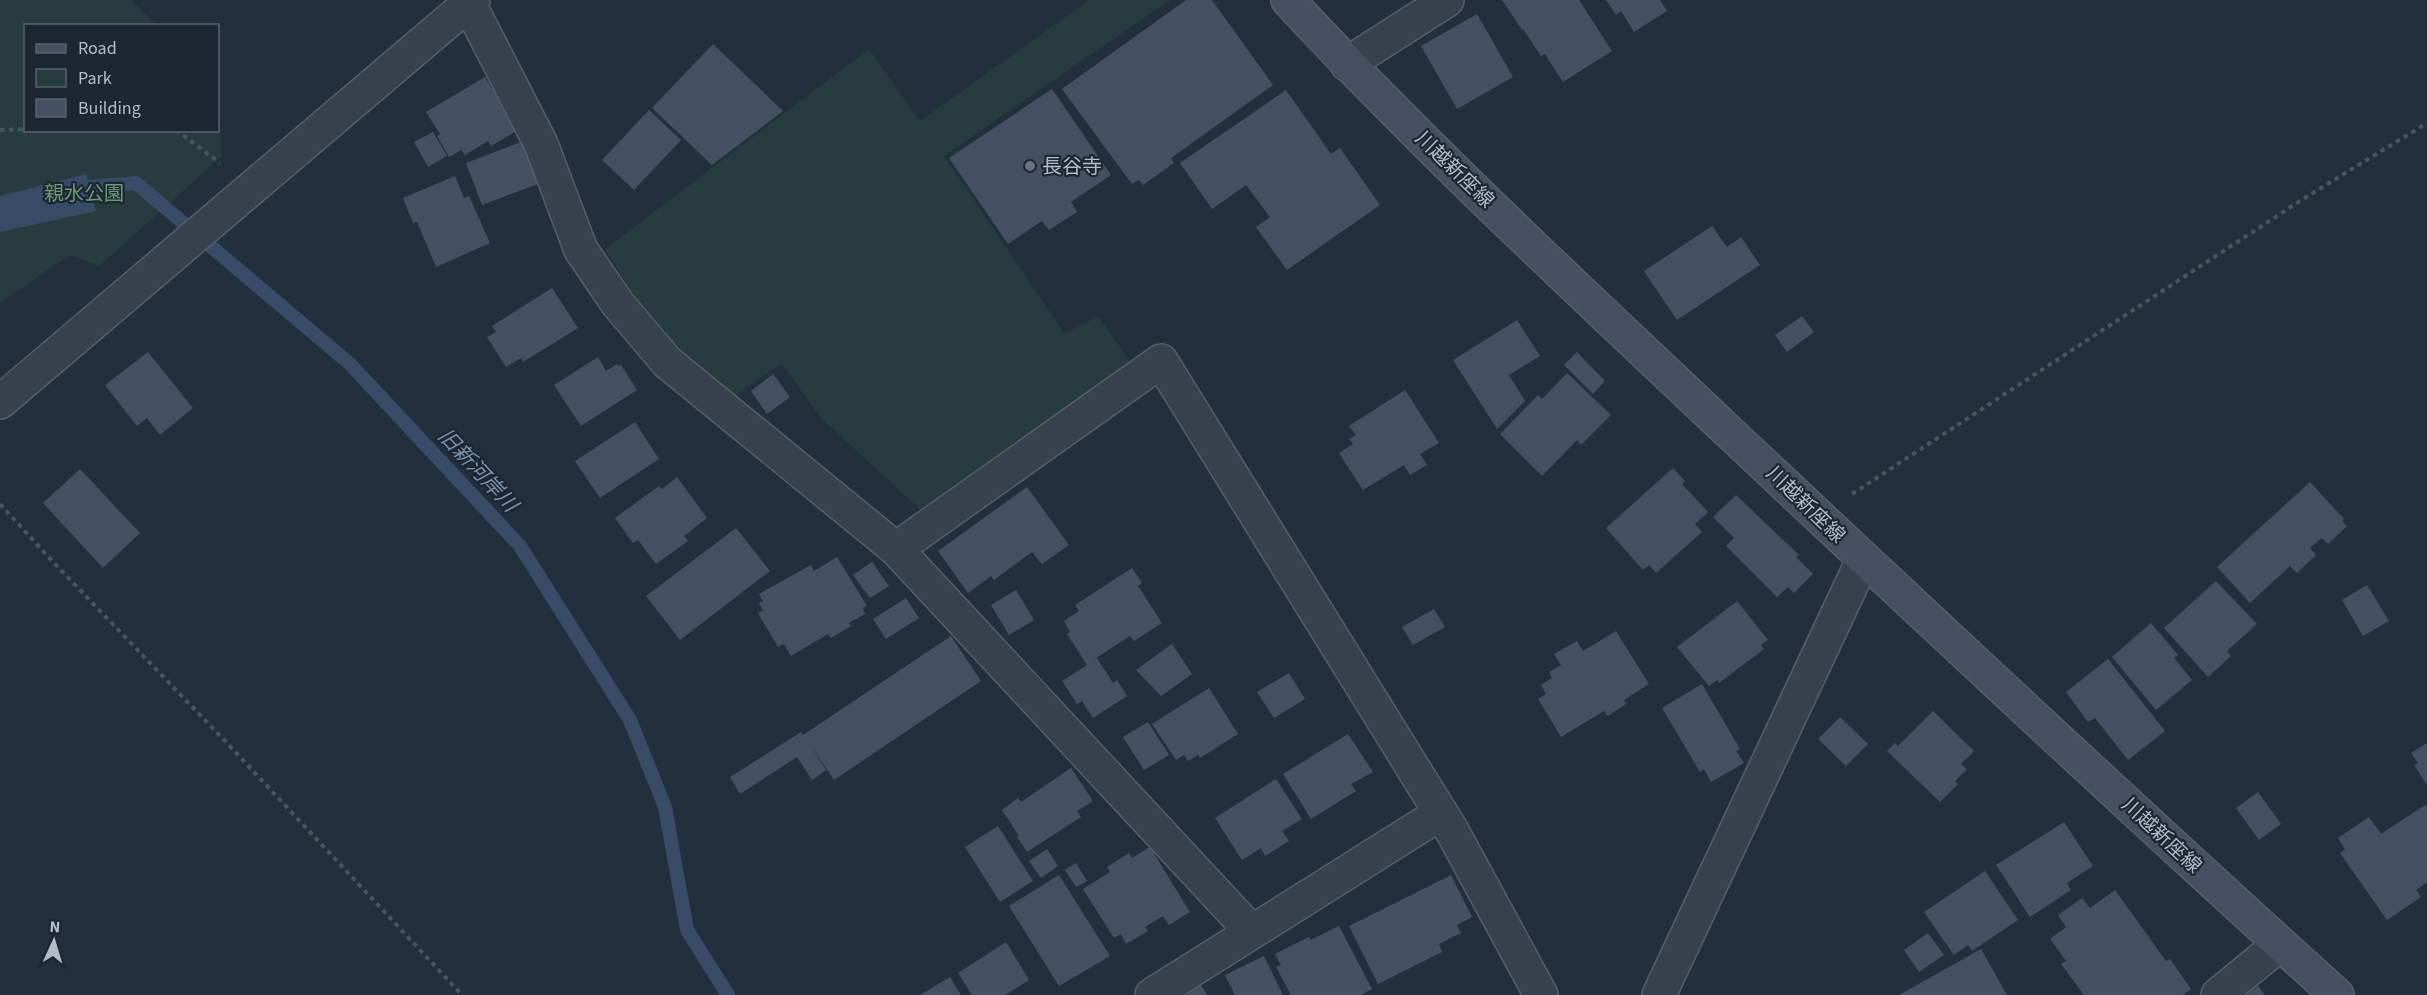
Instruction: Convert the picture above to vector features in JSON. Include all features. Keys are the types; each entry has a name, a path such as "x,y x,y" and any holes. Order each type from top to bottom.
{"main road":[{"name":"川越新座線","path":"1288,0 1347,64 1621,330 1863,560 2337,995"}],"street":[{"path":"1347,64 1447,0"},
{"path":"0,402 470,1 541,144 580,250 618,304 667,363 896,549 1252,932"},
{"path":"896,549 1161,361 1441,813 1541,995"},
{"path":"1659,995 1863,560"},
{"path":"1152,995 1441,813"},
{"path":"2218,995 2280,944"}],"path":[{"path":"1818,515 2302,200 2427,123"},
{"path":"0,130 24,129"},
{"path":"179,132 228,169"},
{"path":"0,504 462,995"}],"green space":[{"name":"親水公園","path":"0,0 131,0 155,24 24,24 24,132 219,132 219,108 222,156 99,266 70,255 0,303"},
{"path":"1089,0 1170,0 944,156 1065,334 1098,316 1130,362 925,514 820,417 782,363 734,396 677,348 639,303 605,249 869,49 920,121"}],"water":[{"path":"86,174 96,211 0,232 0,196"}],"building":[{"path":"1186,0 1212,0 1273,85 1171,158 1174,163 1143,185 1139,180 1132,184 1062,89"},
{"path":"1502,0 1579,0 1612,51 1563,82 1545,54 1541,56"},
{"path":"1606,0 1660,0 1667,11 1634,32 1621,11 1616,15"},
{"path":"1477,14 1513,77 1457,109 1421,46"},
{"path":"713,44 783,111 712,165 652,108"},
{"path":"485,77 518,130 491,146 488,141 465,155 461,150 449,157 437,136 440,134 426,112"},
{"name":"長谷寺","path":"1052,89 1111,175 1071,202 1077,212 1049,230 1042,221 1008,244 949,158"},
{"path":"1286,90 1331,154 1340,148 1380,205 1287,270 1256,227 1270,217 1246,185 1212,209 1180,163"},
{"path":"649,110 681,140 634,190 602,160"},
{"path":"433,132 447,156 428,167 414,142"},
{"path":"521,142 538,184 482,205 466,163"},
{"path":"455,176 464,198 469,196 490,243 436,267 417,222 413,223 403,198"},
{"path":"1712,226 1727,247 1741,237 1760,265 1677,320 1644,271"},
{"path":"552,288 578,328 523,362 521,358 506,367 487,337 496,332 492,326"},
{"path":"1802,316 1814,332 1787,352 1775,335"},
{"path":"1517,320 1540,356 1509,375 1525,401 1497,429 1453,360"},
{"path":"148,352 193,408 160,435 147,418 137,426 105,385"},
{"path":"1577,352 1605,381 1593,394 1564,365"},
{"path":"598,357 606,371 617,364 621,365 637,390 581,426 554,385"},
{"path":"1567,373 1611,415 1581,445 1577,440 1542,476 1500,434 1538,395 1542,399"},
{"path":"773,374 790,397 767,414 751,391"},
{"path":"1405,390 1439,443 1420,454 1427,465 1410,475 1404,465 1363,490 1339,453 1353,444 1349,439 1356,435 1349,426"},
{"path":"635,422 659,459 600,498 575,461"},
{"path":"1673,468 1685,481 1682,484 1708,512 1695,524 1702,532 1656,573 1649,565 1643,570 1606,528"},
{"path":"80,469 140,533 103,568 43,503"},
{"path":"677,477 707,518 684,536 688,541 656,564 638,540 633,543 615,518 659,486 662,489"},
{"path":"2310,482 2344,519 2342,521 2347,526 2328,544 2322,538 2310,548 2316,555 2297,573 2290,566 2250,603 2217,567"},
{"path":"1027,487 1069,545 1042,564 1032,552 994,580 991,576 968,593 938,551"},
{"path":"1736,495 1799,555 1796,557 1813,574 1794,593 1788,587 1777,597 1726,546 1734,538 1713,517"},
{"path":"736,528 770,571 680,640 646,596"},
{"path":"837,557 867,606 863,608 865,614 849,623 851,626 831,638 828,634 791,656 784,644 778,647 758,613 763,610 759,603 763,601 759,594 811,565 814,571"},
{"path":"872,562 889,586 870,598 853,575"},
{"path":"1132,568 1142,583 1138,586 1162,623 1134,641 1130,636 1090,662 1097,658 1113,683 1117,680 1127,696 1093,718 1082,701 1077,704 1062,681 1087,665 1067,634 1070,632 1064,621 1079,611 1075,605"},
{"path":"2216,581 2257,624 2227,651 2231,656 2208,677 2164,628"},
{"path":"2367,585 2389,621 2363,636 2342,600"},
{"path":"1016,590 1034,620 1009,635 991,605"},
{"path":"906,598 919,618 886,639 873,619"},
{"path":"1737,601 1768,640 1761,645 1764,649 1719,683 1717,680 1709,686 1677,647"},
{"path":"1434,609 1445,627 1413,645 1402,627"},
{"path":"2151,623 2178,655 2174,658 2192,680 2156,710 2112,657"},
{"path":"1616,631 1649,684 1624,700 1626,704 1608,716 1604,711 1561,737 1538,699 1546,694 1541,685 1552,678 1549,672 1561,665 1554,654 1577,641 1583,651"},
{"path":"951,636 981,681 834,780 811,746 826,770 812,780 797,757 740,794 730,777 801,732 803,735"},
{"path":"1172,644 1192,674 1161,696 1136,670"},
{"path":"2108,659 2165,731 2128,760 2095,718 2088,722 2066,692"},
{"path":"1289,673 1305,699 1274,718 1257,692"},
{"path":"1702,684 1740,749 1736,751 1744,763 1711,782 1704,769 1700,772 1662,708"},
{"path":"1209,688 1238,734 1200,758 1198,755 1188,761 1184,755 1176,760 1152,724"},
{"path":"1933,711 1974,751 1961,764 1967,769 1955,781 1958,784 1940,802 1887,751 1895,743 1898,746"},
{"path":"1840,717 1868,744 1846,766 1818,739"},
{"path":"1148,722 1169,755 1144,770 1123,737"},
{"path":"1348,734 1373,772 1351,784 1356,791 1311,819 1283,774"},
{"path":"2427,743 2427,785 2414,765 2418,763 2411,753"},
{"path":"1071,768 1093,801 1077,811 1081,817 1027,852 1002,810 1018,798 1021,802"},
{"path":"1276,779 1302,819 1282,831 1289,841 1265,856 1261,848 1242,860 1215,818"},
{"path":"2258,792 2281,824 2259,840 2236,808"},
{"path":"2425,805 2427,807 2427,882 2416,890 2421,897 2387,920 2340,853 2345,849 2338,838 2369,817 2381,834"},
{"path":"2064,822 2093,866 2067,883 2071,890 2030,917 1996,865"},
{"path":"998,826 1033,881 1000,902 965,847"},
{"path":"1150,847 1190,912 1169,925 1163,916 1145,927 1148,931 1126,944 1121,934 1114,938 1083,889 1110,872 1107,867 1129,853 1132,858"},
{"path":"1047,849 1058,866 1041,878 1029,861"},
{"path":"1076,863 1087,881 1076,887 1065,870"},
{"path":"1985,871 2018,920 1972,951 1968,945 1954,955 1924,912"},
{"path":"1059,875 1110,956 1059,986 1009,906"},
{"path":"1451,875 1472,917 1457,925 1461,933 1439,944 1442,952 1378,984 1349,926"},
{"path":"2115,890 2166,961 2170,959 2191,989 2183,995 2084,995 2061,964 2066,961 2050,939 2066,927 2058,915 2082,898 2090,908"},
{"path":"1339,926 1372,989 1361,995 1291,995 1276,967 1281,965 1275,954 1309,937 1311,940"},
{"path":"1928,933 1944,955 1919,972 1904,950"},
{"path":"1006,942 1029,980 1005,995 972,995 958,973"},
{"path":"1981,949 2007,995 1899,995"},
{"path":"1264,956 1283,995 1235,995 1225,975"},
{"path":"950,977 961,995 920,995"},
{"path":"1201,985 1207,995 1186,995"},
{"path":"2258,986 2265,995 2247,995"}],"waterway":[{"name":"旧新河岸川","path":"74,192 89,187 136,183 350,364 520,546 630,720 665,807 687,930 728,995"}],"place":[{"name":"長谷寺","path":"1030,166"}]}
